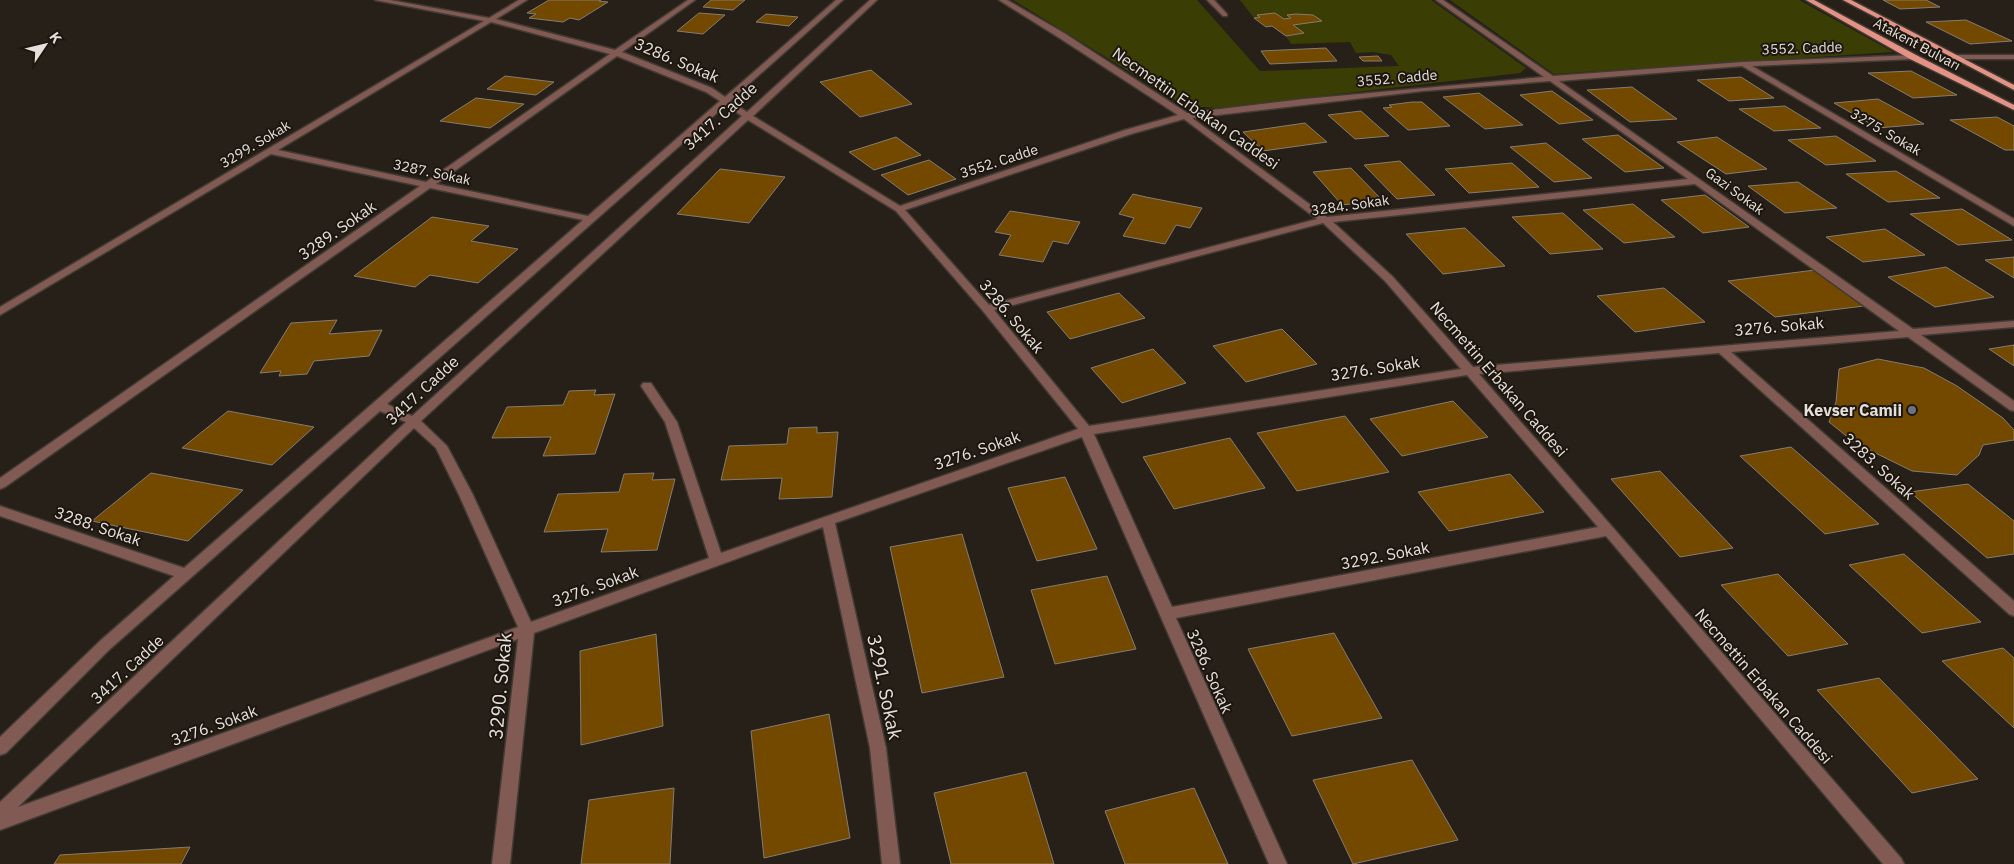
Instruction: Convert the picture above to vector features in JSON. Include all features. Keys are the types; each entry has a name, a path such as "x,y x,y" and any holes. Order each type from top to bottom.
{"main road":[{"name":"Atakent Bulvarı","path":"1809,0 1913,57 2014,108"},
{"name":"Atakent Bulvarı","path":"1846,0 2014,88"}],"street":[{"name":"3286. Sokak","path":"378,0 490,20 617,53 710,90 764,127 899,209 987,309 1086,431 1278,864"},
{"name":"3299. Sokak","path":"0,312 524,0"},
{"name":"3289. Sokak","path":"0,484 692,0"},
{"name":"3417. Cadde","path":"0,748 105,645 840,0"},
{"name":"3417. Cadde","path":"0,813 414,421 874,0"},
{"name":"Necmettin Erbakan Caddesi","path":"1002,0 1186,116 1325,220 1389,279 1609,530 1895,864"},
{"path":"1210,0 1225,15"},
{"name":"Gazi Sokak","path":"1439,0 1697,180 2014,407"},
{"name":"3552. Cadde","path":"899,209 1128,132 1186,116 1314,100 1743,64 1913,57"},
{"path":"1953,57 2014,57"},
{"name":"3275. Sokak","path":"1743,64 2014,223"},
{"name":"3287. Sokak","path":"269,152 590,219"},
{"name":"3284. Sokak","path":"987,309 1325,220 1697,180"},
{"name":"3276. Sokak","path":"0,822 828,520 1086,431 1470,371 2014,324"},
{"name":"3283. Sokak","path":"1721,348 2014,610"},
{"path":"647,386 671,422 717,560"},
{"name":"3290. Sokak","path":"378,405 414,421 440,446 466,495 527,629 501,864"},
{"name":"3288. Sokak","path":"0,511 186,574"},
{"name":"3291. Sokak","path":"828,520 878,748 891,864"},
{"name":"3292. Sokak","path":"1167,614 1609,530"}],"shaded area":[{"path":"1013,0 1197,0 1260,71 1399,66 1391,55 1373,52 1356,53 1350,42 1291,44 1286,36 1304,33 1293,25 1321,21 1305,14 1287,15 1291,18 1284,19 1258,15 1260,17 1254,18 1240,0 1431,0 1526,68 1520,73 1217,108 1185,106"},
{"path":"1450,0 1799,0 1893,52 1554,74"}],"building":[{"path":"549,0 601,0 599,1 608,2 579,20 570,18 563,22 529,18 536,14 527,13"},
{"path":"711,0 745,0 733,10 703,7"},
{"path":"1883,0 1926,0 1940,7 1900,9"},
{"path":"699,13 725,15 703,34 677,31"},
{"path":"1275,13 1284,19 1291,18 1287,15 1313,15 1322,21 1293,25 1304,33 1286,36 1272,26 1266,27 1254,18 1260,17 1257,15"},
{"path":"766,14 798,17 789,26 756,22"},
{"path":"1966,20 2012,41 1970,44 1926,22"},
{"path":"1326,48 1337,61 1270,64 1261,51"},
{"path":"1378,56 1382,61 1363,61 1359,57"},
{"path":"871,70 912,104 860,117 820,82"},
{"path":"1911,71 1957,95 1913,98 1868,73"},
{"path":"505,76 554,82 536,95 487,89"},
{"path":"1741,77 1774,98 1729,101 1697,80"},
{"path":"1632,87 1677,119 1630,122 1587,90"},
{"path":"1552,91 1593,120 1559,124 1520,95"},
{"path":"1479,93 1523,125 1485,129 1443,97"},
{"path":"476,98 524,104 490,128 440,121"},
{"path":"1878,99 1924,124 1878,128 1834,103"},
{"path":"1422,102 1450,126 1408,130 1383,108 1392,107 1389,105"},
{"path":"1785,106 1821,128 1774,131 1739,109"},
{"path":"1361,111 1389,136 1355,139 1328,115"},
{"path":"1997,117 2014,126 2014,150 2005,150 1950,120"},
{"path":"1305,123 1327,142 1263,151 1243,132"},
{"path":"1618,135 1664,168 1625,172 1582,139"},
{"path":"1836,136 1876,161 1826,165 1788,140"},
{"path":"896,137 921,155 874,170 849,152"},
{"path":"1717,137 1767,169 1726,174 1677,142"},
{"path":"1546,143 1592,178 1554,182 1510,147"},
{"path":"929,160 956,179 908,195 881,175"},
{"path":"1400,161 1435,195 1397,199 1364,165"},
{"path":"1512,163 1539,187 1469,193 1445,169"},
{"path":"1351,168 1382,200 1342,205 1313,172"},
{"path":"720,169 785,177 749,223 677,214"},
{"path":"1896,171 1940,198 1888,202 1846,174"},
{"path":"1798,182 1837,208 1785,213 1748,186"},
{"path":"1133,194 1202,208 1190,228 1176,225 1165,244 1123,236 1134,218 1119,214"},
{"path":"1705,195 1749,227 1703,233 1661,200"},
{"path":"1633,204 1675,237 1624,243 1583,210"},
{"path":"1962,209 2012,240 1958,245 1910,214"},
{"path":"1010,211 1080,222 1068,244 1053,241 1043,262 999,255 1011,235 995,232"},
{"path":"1563,213 1603,249 1550,254 1512,217"},
{"path":"432,217 489,226 471,241 518,249 478,283 430,275 415,287 354,276"},
{"path":"1465,228 1505,266 1443,274 1406,234"},
{"path":"1885,229 1925,255 1863,262 1826,237"},
{"path":"2014,257 2014,278 1985,260"},
{"path":"1946,267 1994,297 1935,307 1888,277"},
{"path":"1815,270 1864,306 1775,317 1728,281"},
{"path":"1664,288 1705,322 1635,332 1597,296"},
{"path":"1119,293 1145,318 1070,339 1047,312"},
{"path":"337,320 329,334 382,330 369,356 314,361 307,374 279,376 281,371 260,373 291,323"},
{"path":"1282,329 1317,364 1246,382 1213,346"},
{"path":"2014,345 2014,366 1989,349"},
{"path":"1153,349 1186,383 1122,403 1091,368"},
{"name":"Kevser Camii","path":"1878,359 1924,368 1957,386 2003,418 2014,430 2014,440 1983,445 1979,455 1957,475 1912,471 1855,443 1829,422 1836,402 1839,369"},
{"path":"596,390 594,395 615,394 595,454 543,456 551,437 492,438 507,407 563,405 569,391"},
{"path":"1453,401 1488,437 1402,456 1370,419"},
{"path":"228,411 314,427 272,465 182,448"},
{"path":"1345,416 1389,472 1297,491 1257,433"},
{"path":"817,427 817,433 838,432 832,497 779,499 782,478 721,480 729,446 787,444 789,428"},
{"path":"1230,438 1265,488 1174,509 1143,457"},
{"path":"1791,447 1879,524 1825,534 1740,456"},
{"path":"1660,471 1733,548 1680,557 1611,479"},
{"path":"151,473 243,490 188,541 92,521"},
{"path":"654,473 652,480 675,479 657,550 601,552 608,529 544,532 558,494 619,492 624,474"},
{"path":"1510,474 1544,512 1449,531 1418,492"},
{"path":"1065,477 1097,549 1037,561 1008,488"},
{"path":"1968,484 2014,521 2014,554 1987,558 1910,492"},
{"path":"962,534 1004,677 922,693 890,547"},
{"path":"1904,554 1981,622 1922,633 1849,565"},
{"path":"1778,574 1848,644 1788,656 1721,585"},
{"path":"1107,576 1136,649 1055,664 1031,590"},
{"path":"1334,633 1382,718 1292,736 1248,649"},
{"path":"656,634 663,726 581,745 580,651"},
{"path":"2003,648 2014,658 2014,728 1942,661"},
{"path":"1879,678 1978,779 1912,793 1817,690"},
{"path":"829,714 850,838 764,858 751,731"},
{"path":"1412,760 1458,840 1353,864 1313,780"},
{"path":"1026,772 1054,864 951,864 934,793"},
{"path":"674,788 670,864 581,864 589,800"},
{"path":"1194,788 1228,864 1125,864 1105,811"},
{"path":"190,847 181,864 54,864 60,855"}],"place":[{"name":"Kevser Camii","path":"1912,410"}]}
